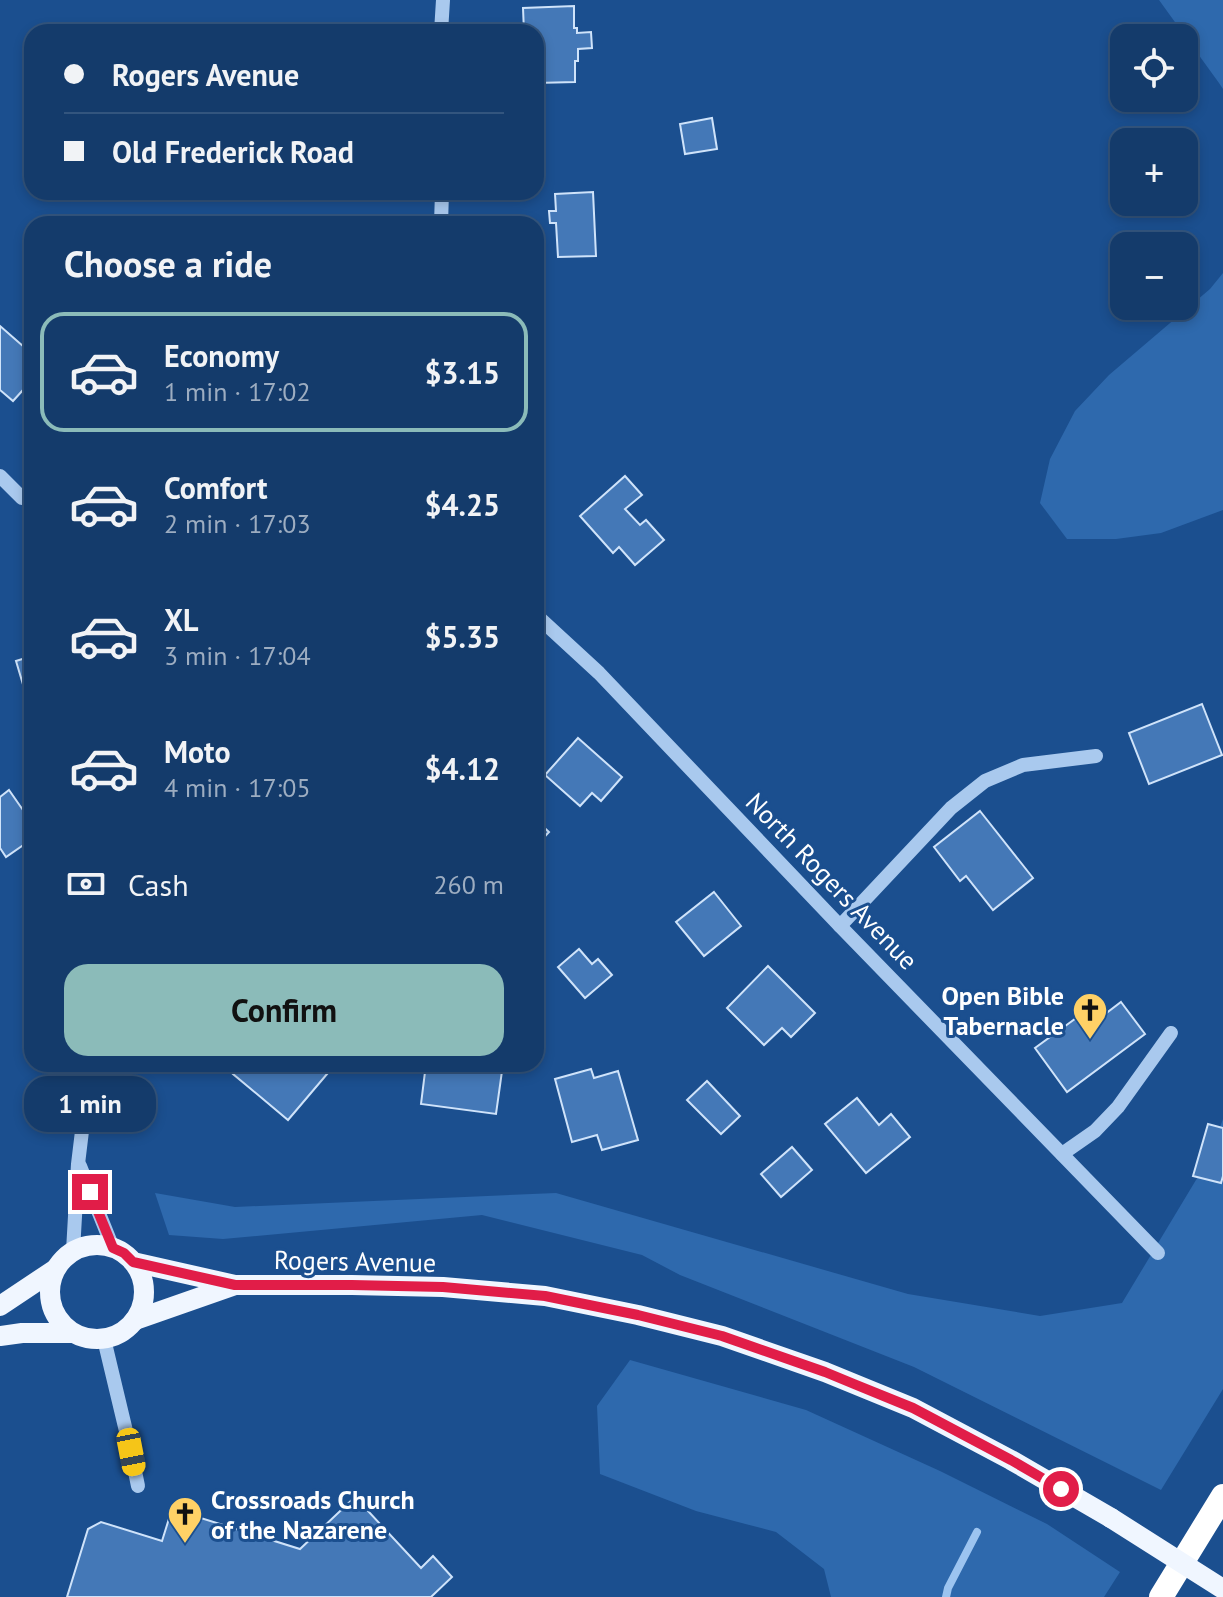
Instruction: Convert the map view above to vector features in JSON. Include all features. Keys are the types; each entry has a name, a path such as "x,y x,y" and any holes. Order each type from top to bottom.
{"highway":[{"path":"1161,1597 1223,1496"}],"main road":[{"path":"0,1306 54,1270 73,1251 100,1245 124,1253 140,1272 144,1297 141,1309 135,1320 116,1336 82,1338 59,1321 51,1305 49,1288 54,1270"},
{"name":"Rogers Avenue","path":"133,1262 235,1285 443,1287 545,1296 722,1336 825,1372 913,1408 1111,1518 1223,1589"},
{"name":"Rogers Avenue","path":"135,1320 235,1285"},
{"path":"0,1336 72,1333"}],"street":[{"path":"442,24 443,0"},
{"path":"0,476 22,498"},
{"name":"North Rogers Avenue","path":"544,622 599,673 694,770 840,926 1158,1253"},
{"path":"840,926 951,808 985,781 1023,765 1096,756"},
{"path":"1062,1154 1095,1131 1118,1107 1171,1033"},
{"path":"73,1251 78,1164 87,1090 95,1072"},
{"path":"78,1164 113,1248"},
{"path":"104,1339 138,1486"}],"shaded area":[{"path":"1159,0 1223,0 1223,89 1198,54 1198,24 1176,24"},
{"path":"1223,273 1223,510 1161,533 1116,539 1067,539 1040,503 1050,459 1075,411 1109,375 1174,320 1198,320 1198,299"},
{"path":"1223,1119 1223,1389 1161,1490 914,1367 680,1275 642,1255 482,1215 223,1239 169,1235 155,1193 235,1207 556,1193 908,1294 1040,1316 1122,1303 1208,1160"},
{"path":"630,1360 806,1410 1047,1524 1120,1572 1104,1597 831,1597 824,1569 776,1532 696,1511 600,1474 597,1406"}],"building":[{"path":"574,6 574,28 577,28 577,33 591,32 592,48 578,49 575,82 544,83 544,24 524,24 523,8"},
{"path":"712,118 717,149 685,154 680,124"},
{"path":"593,192 596,256 558,257 556,223 550,223 549,211 556,211 555,194"},
{"path":"0,326 24,347 24,389 13,401 0,390"},
{"path":"625,476 642,495 625,509 640,525 646,520 664,540 635,565 619,547 613,553 580,516"},
{"path":"24,658 24,688 16,661"},
{"path":"1202,704 1222,755 1149,784 1129,733"},
{"path":"578,738 622,777 601,801 592,793 580,806 545,775"},
{"path":"9,790 24,812 24,845 6,857 0,848 0,797"},
{"path":"980,811 1033,878 993,910 966,876 960,881 934,847"},
{"path":"714,892 741,926 704,956 676,922"},
{"path":"579,949 592,964 598,959 612,975 585,998 558,967"},
{"path":"768,966 815,1013 791,1037 782,1028 764,1045 727,1008"},
{"name":"Open Bible Tabernacle","path":"1121,1002 1145,1034 1067,1092 1035,1048 1079,1016 1088,1027"},
{"path":"591,1069 594,1078 618,1071 638,1140 602,1150 597,1135 572,1142 555,1079"},
{"path":"235,1072 329,1072 288,1120 233,1074"},
{"path":"425,1072 502,1072 496,1114 421,1104"},
{"path":"707,1081 740,1116 721,1134 687,1100"},
{"path":"857,1098 879,1125 891,1114 910,1137 866,1173 825,1124"},
{"path":"1208,1124 1223,1128 1221,1183 1193,1176"},
{"path":"792,1147 812,1170 781,1197 761,1174"},
{"name":"Crossroads Church of the Nazarene","path":"355,1497 421,1568 433,1556 452,1577 431,1597 67,1597 88,1529 101,1522 162,1541 172,1509 300,1549"}],"waterway":[{"path":"946,1597 977,1532"}],"place":[{"name":"Open Bible Tabernacle","path":"1090,1041"},
{"name":"Crossroads Church of the Nazarene","path":"185,1545"}],"route":[{"path":"90,1192 113,1248 133,1262 235,1285 443,1287 545,1296 638,1315 722,1336 825,1372 913,1408 1061,1489"}]}
